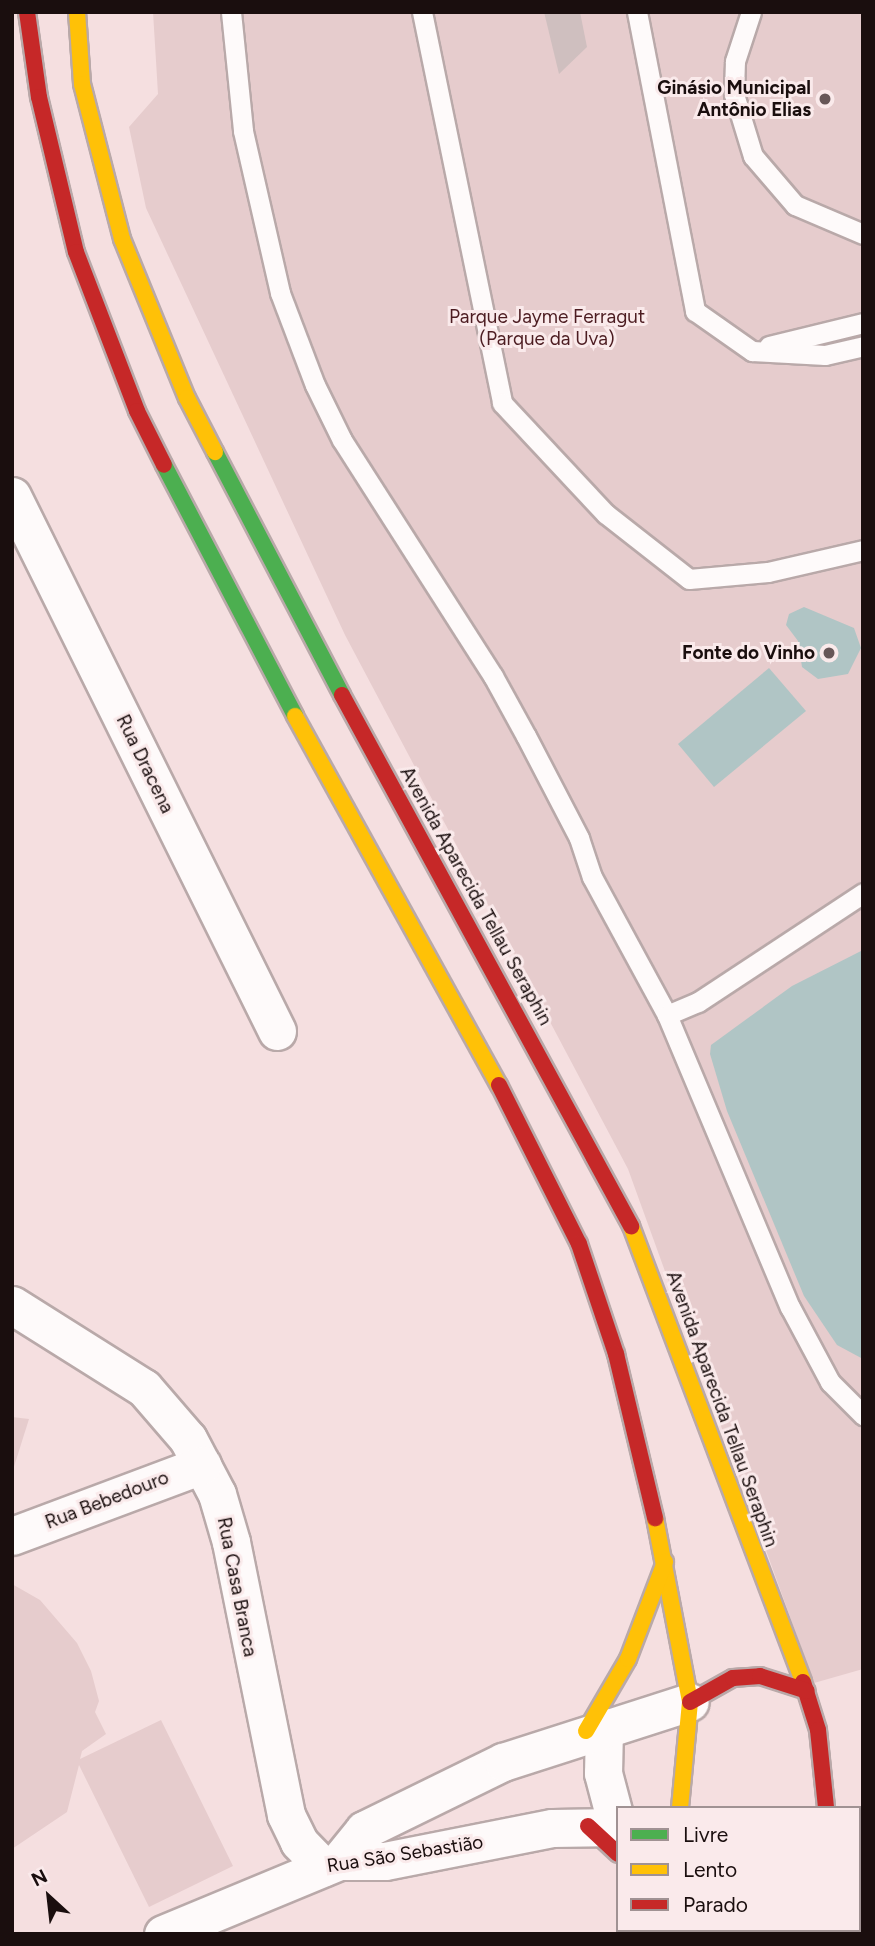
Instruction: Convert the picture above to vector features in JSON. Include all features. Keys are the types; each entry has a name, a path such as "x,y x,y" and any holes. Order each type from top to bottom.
{"main road":[{"path":"27,12 39,97 76,252 137,411 229,596 531,1142 579,1244 616,1354 665,1562 690,1702 680,1806"},
{"name":"Avenida Aparecida Tellau Seraphin","path":"77,12 82,84 122,239 187,398 376,759 629,1220 777,1623 807,1690 818,1730 826,1806"},
{"path":"595,1729 628,1659 665,1562"},
{"path":"690,1702 733,1678 760,1676 807,1690"},
{"path":"608,1826 616,1848"}],"street":[{"name":"Rua Dracena","path":"12,496 277,1031"},
{"name":"Rua Casa Branca","path":"12,1306 144,1388 188,1439 202,1465 230,1542 286,1815 299,1842 331,1864"},
{"name":"Rua Bebedouro","path":"12,1536 202,1465"},
{"path":"331,1864 364,1830 503,1762 595,1729 690,1702"},
{"path":"595,1729 608,1826"},
{"name":"Rua São Sebastião","path":"163,1934 331,1864 385,1861 528,1832 608,1826"}],"lane":[{"path":"231,12 243,131 280,293 315,385 385,513 493,676 667,1015 790,1307 830,1382 863,1415"},
{"path":"422,12 502,403 606,514 689,579 768,572 863,550"},
{"path":"637,12 687,292 695,311 752,351 825,355 863,346"},
{"path":"751,12 735,61 734,94 753,156 795,205 863,234"},
{"path":"752,351 863,323"},
{"path":"667,1015 698,1002 863,893"}],"green space":[{"name":"Parque Jayme Ferragut (Parque da Uva)","path":"153,12 863,12 863,1669 814,1683 628,1169 345,635 146,208 129,127 158,94"},
{"path":"12,1417 29,1419 12,1473"},
{"path":"12,1584 40,1600 77,1643 91,1671 99,1701 95,1712 106,1734 82,1751 80,1759 161,1720 233,1866 149,1907 79,1765 67,1812 12,1849"}],"shaded area":[{"name":"Fonte do Vinho","path":"804,607 854,628 861,648 848,674 818,679 802,667 798,641 786,625 789,614"},
{"path":"769,668 806,711 714,787 678,744"},
{"path":"863,950 863,1359 837,1345 804,1296 727,1111 710,1054 711,1045 792,986"}],"building":[{"path":"544,12 580,12 587,47 559,74"}],"traffic: fast":[{"path":"215,452 342,695"},
{"path":"164,465 295,716"}],"traffic: slow":[{"path":"77,12 82,84 122,239 187,398 215,452"},
{"path":"295,716 499,1085"},
{"path":"631,1226 803,1682"},
{"path":"655,1518 690,1702 680,1806"},
{"path":"586,1731 628,1659 665,1562"}],"traffic: jam":[{"path":"27,12 39,97 76,252 137,411 164,465"},
{"path":"342,695 631,1226"},
{"path":"499,1085 579,1244 616,1354 655,1518"},
{"path":"690,1702 733,1678 760,1676 807,1691"},
{"path":"803,1682 818,1730 826,1806"},
{"path":"588,1826 616,1852"}],"place":[{"name":"Ginásio Municipal Antônio Elias","path":"825,99"},
{"name":"Fonte do Vinho","path":"829,653"}]}
